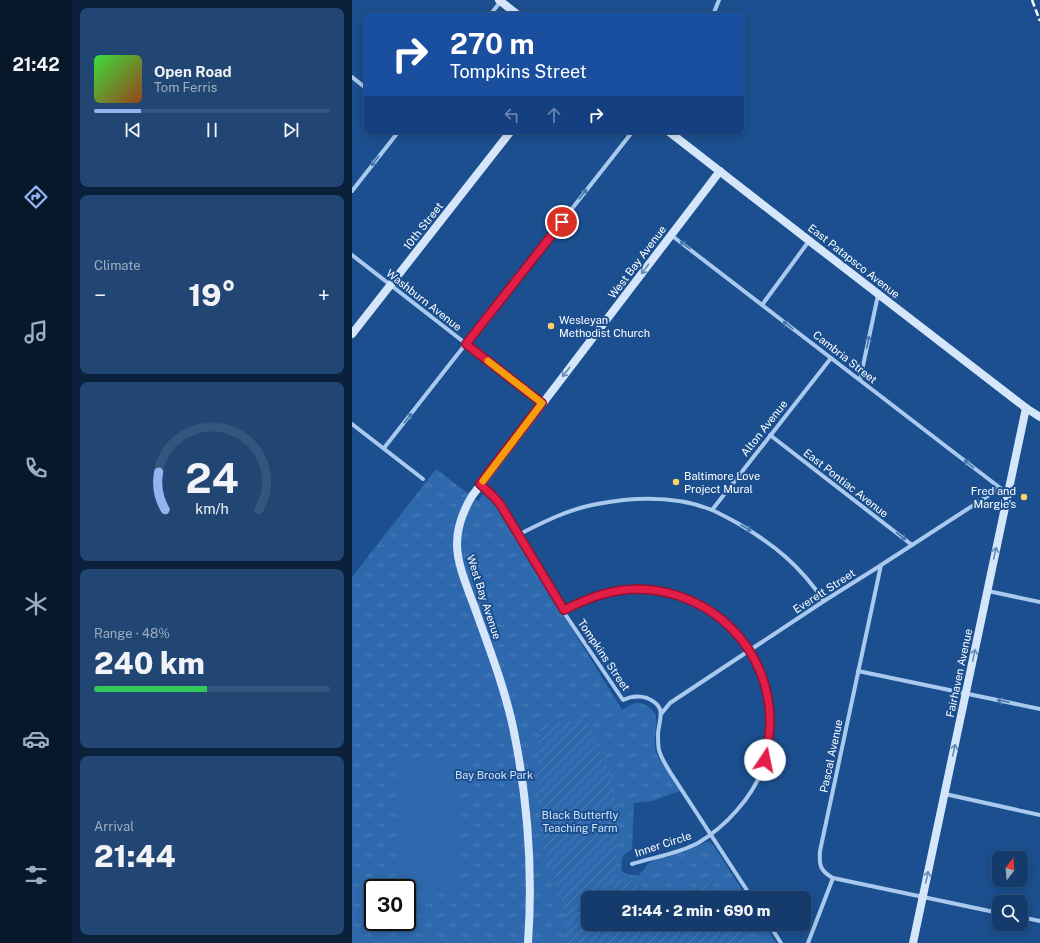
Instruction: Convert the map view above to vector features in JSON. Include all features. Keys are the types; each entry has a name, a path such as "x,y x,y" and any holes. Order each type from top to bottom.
{"street":[{"path":"715,12 719,0"},
{"path":"492,12 500,1 514,12"},
{"path":"352,77 364,87"},
{"path":"352,191 397,134"},
{"name":"10th Street","path":"352,334 509,134"},
{"path":"384,448 631,134"},
{"name":"East Patapsco Avenue","path":"673,134 1026,408 1040,417"},
{"name":"West Bay Avenue","path":"528,943 530,912 529,847 526,809 515,739 504,690 463,576 457,545 460,519 465,507 480,484 720,171"},
{"name":"Cambria Street","path":"671,235 1008,494"},
{"path":"762,305 810,240"},
{"name":"Washburn Avenue","path":"352,255 542,403"},
{"path":"860,380 878,293"},
{"name":"Alton Avenue","path":"712,510 831,358"},
{"name":"East Patapsco Avenue","path":"1026,408 1040,422"},
{"name":"Fairhaven Avenue","path":"913,943 1026,408"},
{"path":"352,424 423,479"},
{"name":"East Pontiac Avenue","path":"770,435 912,545"},
{"name":"Tompkins Street","path":"480,484 500,504 564,610 623,700 629,697 643,697 656,703 662,714"},
{"name":"Everett Street","path":"662,714 670,703 749,650 1000,488"},
{"path":"518,535 568,512 597,504 617,501 654,499 676,501 695,505 712,510 771,544 801,571 824,601"},
{"name":"Pascal Avenue","path":"833,878 825,874 822,870 820,864 820,850 881,565"},
{"name":"Inner Circle","path":"564,610 584,600 618,590 638,589 660,591 679,596 696,603 727,623 756,661 766,687 769,701 770,728 767,752 762,769 747,797 724,823 699,842 674,853 649,858 632,864"},
{"path":"987,591 1040,602"},
{"path":"858,671 1040,709"},
{"path":"662,714 658,733 659,751 670,772 748,891"},
{"path":"944,794 1040,815"},
{"path":"808,943 833,878 992,912"},
{"path":"1028,919 1040,922"},
{"path":"773,931 781,943"}],"green space":[{"name":"Bay Brook Park","path":"436,469 478,501 484,493 498,508 622,710 633,704 639,703 652,709 655,715 655,748 657,755 680,791 652,801 634,803 632,850 626,853 622,858 622,871 630,875 639,875 649,863 657,859 684,852 706,842 710,842 743,891 581,891 581,931 768,931 776,943 352,943 352,577"},
{"name":"Black Butterfly Teaching Farm","path":"587,719 609,770 619,820 616,849 618,878 656,891 581,891 581,931 741,931 746,943 566,943 564,905 542,843 537,775 541,724"},
{"path":"456,757 461,890 416,892 416,879 400,879 395,759"},
{"name":"Black Butterfly Teaching Farm","path":"708,884 714,891 678,891"}],"railway":[{"path":"1032,0 1040,21"}],"slow traffic":[{"path":"483,481 542,403 488,361"}],"place":[{"name":"Wesleyan Methodist Church","path":"551,326"},
{"name":"Baltimore Love Project Mural","path":"676,482"},
{"name":"Fred and Margie's","path":"1024,497"}],"route":[{"path":"562,222 466,344 542,403 480,484 500,504 564,610 584,600 602,594 618,590 638,589 660,591 679,596 712,612 727,623 756,661 766,687 770,715 765,760"}]}
